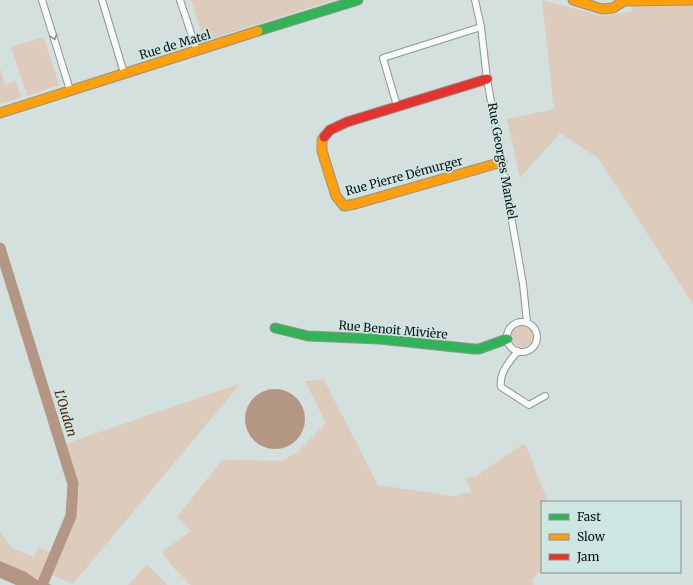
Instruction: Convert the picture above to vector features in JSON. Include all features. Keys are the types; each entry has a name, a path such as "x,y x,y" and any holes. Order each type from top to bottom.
{"street":[{"path":"42,0 70,90"},
{"path":"102,0 124,73"},
{"path":"180,0 197,51"},
{"name":"Rue de Matel","path":"0,113 358,0"},
{"name":"Rue Georges Mandel","path":"475,0 527,322 535,329 537,339 532,348 518,351"},
{"path":"573,0 602,9 613,8 624,1 693,0"},
{"path":"397,106 383,58 480,27"},
{"name":"Rue Pierre Démurger","path":"487,79 347,122 330,130 322,140 322,151 336,196 344,206 502,162"},
{"path":"527,322 518,322 509,330 508,339 511,346 518,351 502,374 500,381 501,387 529,406 545,396"},
{"name":"Rue Benoit Mivière","path":"275,328 308,336 379,339 474,349 479,349 508,339"}],"shaded area":[{"path":"191,0 334,0 204,41"},
{"path":"542,0 602,16 632,11 631,0 693,0 693,304 598,158 560,133 520,178 507,119 554,109"},
{"path":"44,37 59,85 27,96 11,47"},
{"path":"0,68 5,84 16,81 21,97 0,104"},
{"path":"523,325 531,328 534,336 531,344 523,347 515,344 512,336 515,328"},
{"path":"324,380 378,485 459,497 460,493 472,493 465,478 476,476 525,443 548,501 541,501 541,571 532,579 533,585 191,585 188,583 173,567 162,552 191,531 177,517 222,460 282,461 297,452 326,423 305,381"},
{"path":"239,384 73,584 52,575 75,516 79,486 65,444"},
{"path":"275,389 287,391 300,402 303,407 305,419 303,431 292,444 287,447 275,449 263,447 250,436 247,431 245,419 247,407 258,394 263,391"},
{"path":"0,532 12,548 34,557 38,548 50,552 39,581 26,572 0,561"},
{"path":"0,561 26,572 39,581 52,585 16,585 0,578"},
{"path":"147,565 167,584 167,585 128,585"}],"waterway":[{"name":"L'Oudan","path":"0,248 73,484 71,516 42,585"}],"traffic: fast":[{"path":"258,31 358,0"},
{"path":"275,328 308,336 379,339 474,349 479,349 507,339"}],"traffic: slow":[{"path":"573,0 602,9 613,8 624,1 693,0"},
{"path":"0,113 258,31"},
{"path":"324,137 322,140 322,151 336,196 344,206 502,162"}],"traffic: jam":[{"path":"324,137 330,130 347,122 487,79"}]}
